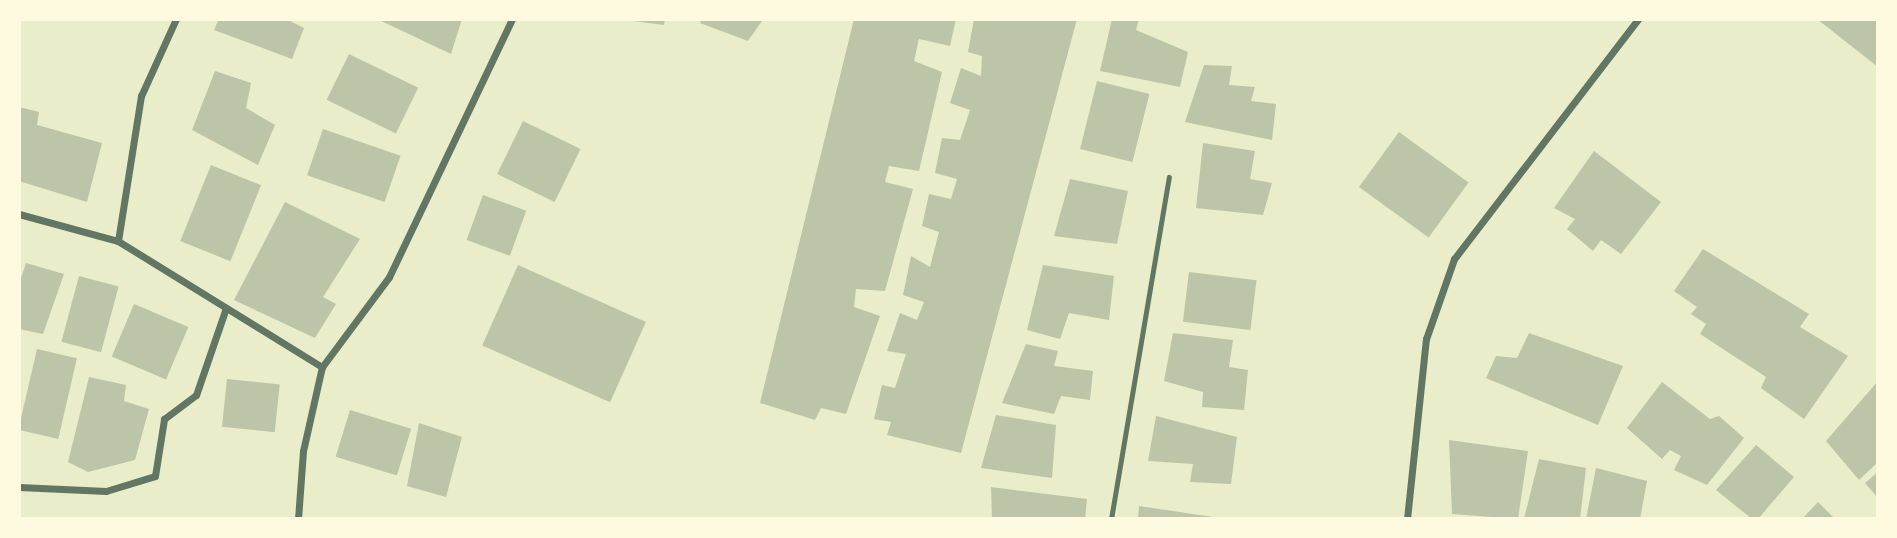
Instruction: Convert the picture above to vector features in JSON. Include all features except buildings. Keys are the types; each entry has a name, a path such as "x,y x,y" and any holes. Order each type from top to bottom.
{"street":[{"path":"118,241 141,96 176,19"},
{"path":"298,519 303,451 322,367 389,277 512,19"},
{"path":"1407,519 1426,339 1454,259 1638,19"},
{"path":"19,214 118,241 322,367"},
{"path":"19,487 106,491 155,476 164,419 196,395 226,308"}],"lane":[{"path":"1111,519 1169,177"}]}
